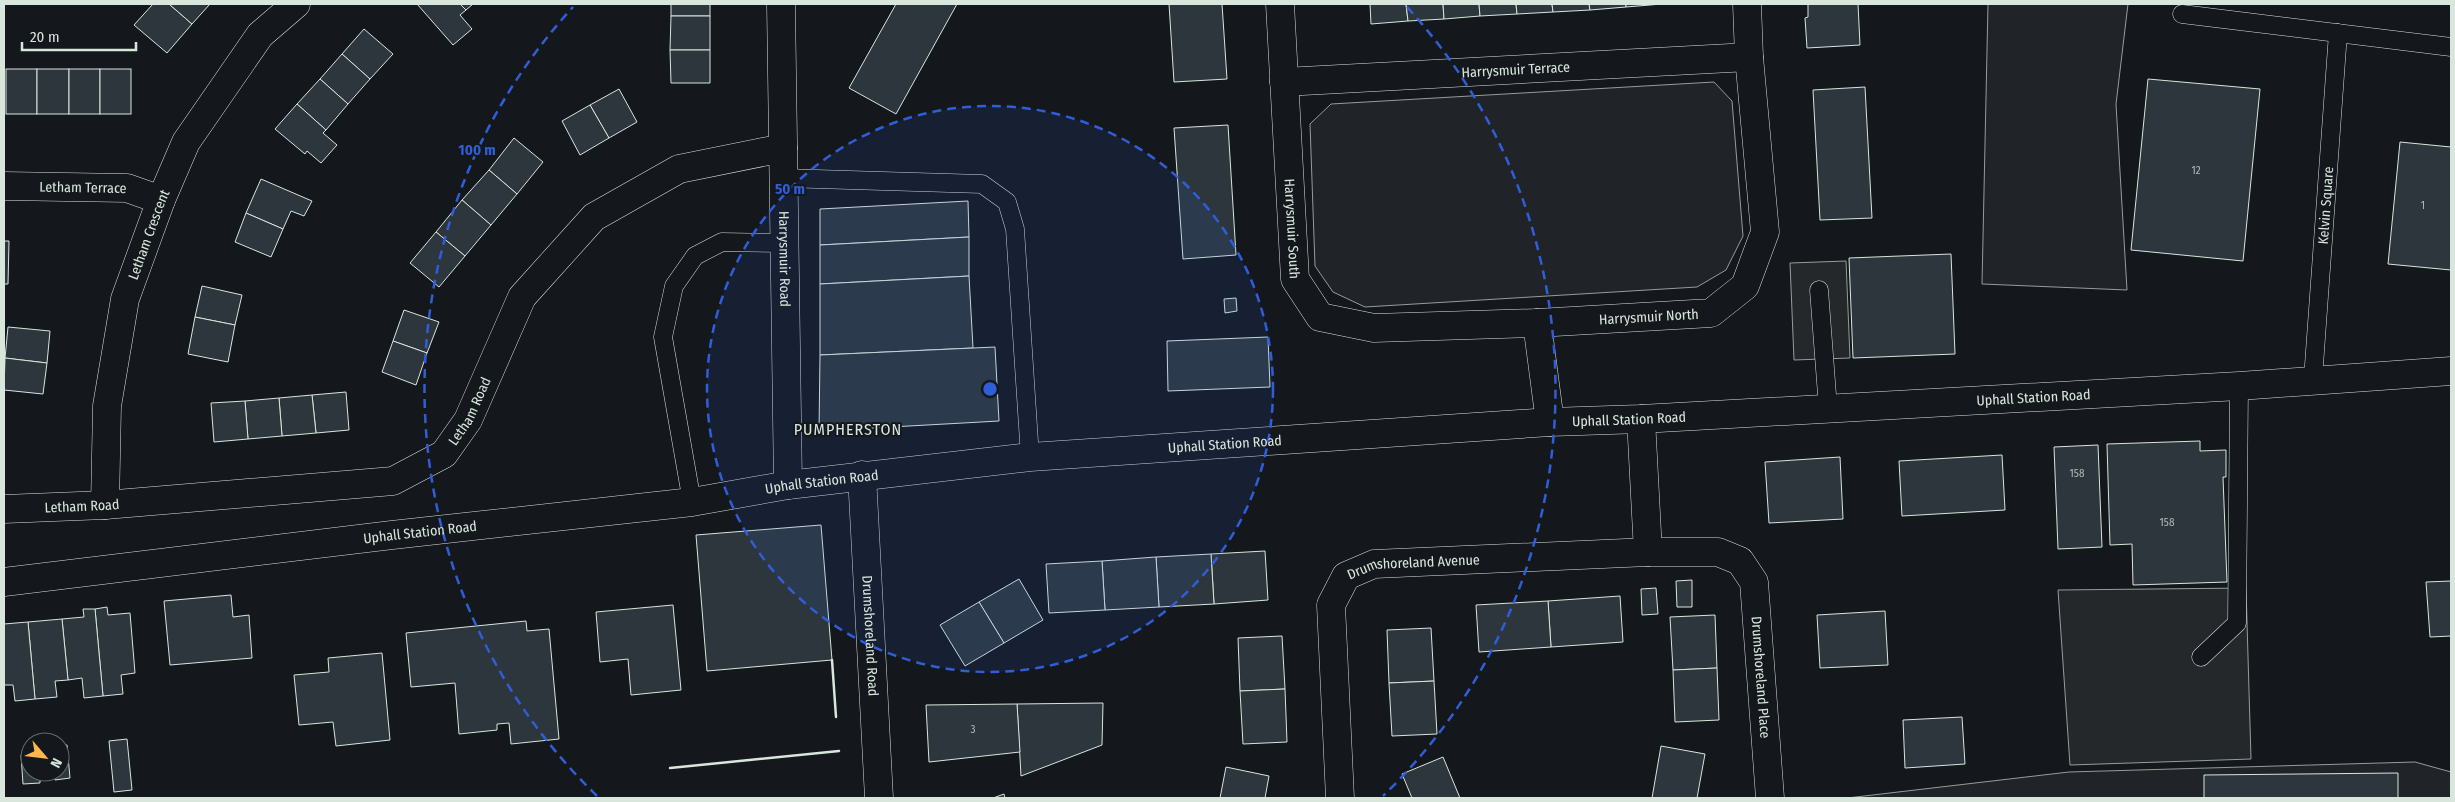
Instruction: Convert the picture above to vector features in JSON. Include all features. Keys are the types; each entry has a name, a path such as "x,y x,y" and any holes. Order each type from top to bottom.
{"street":[{"name":"Letham Crescent","path":"105,505 107,406 125,299 161,200 192,134 260,35 296,4"},
{"name":"Harrysmuir Road","path":"781,4 788,485"},
{"name":"Harrysmuir South","path":"1280,4 1295,279 1320,317 1374,328 1537,323"},
{"name":"Harrysmuir North","path":"1537,323 1711,313 1746,286 1765,232 1749,56 1747,4"},
{"name":"Harrysmuir Terrace","path":"1284,82 1749,56"},
{"name":"Letham Road","path":"4,509 105,505 393,481 444,454 468,420 522,297 594,217 679,169 783,148"},
{"name":"Letham Terrace","path":"4,186 127,188 161,200"},
{"path":"1537,323 1550,422"},
{"name":"Uphall Station Road","path":"4,582 392,535 692,502 788,485 862,475 1030,457 1550,422 1641,419 2239,386 2451,372"},
{"path":"1641,419 1648,552"},
{"name":"Drumshoreland Road","path":"862,475 879,798"},
{"name":"Drumshoreland Avenue","path":"1340,798 1331,605 1346,576 1374,564 1648,552 1718,552 1740,561"},
{"name":"Drumshoreland Place","path":"1740,561 1754,582 1770,798"}],"lane":[{"path":"2182,14 2451,47"},
{"name":"Kelvin Square","path":"2313,380 2338,33"},
{"path":"783,178 982,184 1007,202 1015,229 1030,457"},
{"path":"692,502 663,337 674,286 694,256 722,242 784,243"},
{"path":"1819,290 1828,408"},
{"path":"2201,657 2237,623 2239,386"}],"shaded area":[{"path":"1988,4 2128,4 2116,104 2127,290 1982,284"},
{"path":"1714,82 1732,101 1743,236 1726,270 1697,287 1365,307 1333,292 1315,266 1310,124 1331,104"},
{"path":"1846,261 1850,358 1794,360 1790,263"},
{"path":"2246,588 2251,759 2070,765 2058,590"},
{"path":"2415,762 2451,772 2451,798 1847,798 2069,772"}],"building":[{"path":"153,4 169,4 192,24 167,53 134,25"},
{"path":"169,4 210,4 192,24"},
{"path":"417,4 460,4 466,10 460,15 472,29 453,45"},
{"path":"460,4 473,4 466,10"},
{"path":"671,4 710,4 710,16 671,16"},
{"path":"896,4 957,4 896,114 849,88"},
{"path":"1169,4 1222,4 1227,79 1174,82"},
{"path":"1370,4 1406,4 1408,21 1371,24"},
{"path":"1406,4 1443,4 1444,19 1408,21"},
{"path":"1443,4 1479,4 1480,16 1444,19"},
{"path":"1479,4 1516,4 1517,14 1480,16"},
{"path":"1516,4 1552,4 1553,12 1517,14"},
{"path":"1552,4 1589,4 1590,10 1553,12"},
{"path":"1589,4 1626,4 1626,7 1590,10"},
{"path":"1626,4 1662,4 1626,7"},
{"path":"1808,4 1858,4 1860,45 1807,48 1805,18 1808,17"},
{"path":"671,16 710,16 710,50 670,50"},
{"path":"364,29 393,54 370,79 342,54"},
{"path":"670,50 710,50 710,83 671,83"},
{"path":"342,54 370,79 348,104 320,79"},
{"path":"6,69 37,69 37,114 6,114"},
{"path":"37,69 69,69 69,114 37,114"},
{"path":"69,69 100,69 100,114 69,114"},
{"path":"100,69 131,69 131,114 100,114"},
{"path":"320,79 348,104 326,130 297,104"},
{"path":"2148,79 2260,89 2243,261 2131,250"},
{"path":"1865,87 1872,218 1820,220 1813,90"},
{"path":"619,89 637,122 609,138 590,105"},
{"path":"297,104 326,130 323,133 337,145 321,163 307,151 305,154 275,129"},
{"path":"590,105 609,138 580,155 562,121"},
{"path":"1228,125 1236,255 1183,259 1174,128"},
{"path":"514,138 543,162 517,194 489,170"},
{"path":"2400,142 2451,147 2451,270 2388,264"},
{"path":"489,170 517,194 491,225 462,200"},
{"path":"261,179 312,201 304,216 291,211 283,229 246,213"},
{"path":"462,200 491,225 465,256 436,232"},
{"path":"968,201 969,237 820,245 820,209"},
{"path":"246,213 283,229 271,257 235,242"},
{"path":"436,232 465,256 439,287 410,263"},
{"path":"969,237 969,276 820,284 820,245"},
{"path":"4,241 9,241 8,284 4,284"},
{"path":"1951,254 1955,354 1853,358 1849,258"},
{"path":"969,276 973,348 820,355 820,284"},
{"path":"202,286 242,295 235,325 195,317"},
{"path":"1236,298 1237,311 1225,313 1224,299"},
{"path":"404,310 439,322 427,353 393,341"},
{"path":"195,317 235,325 228,362 188,354"},
{"path":"8,327 50,331 47,363 5,358"},
{"path":"1268,337 1270,387 1168,391 1167,341"},
{"path":"393,341 427,353 416,385 382,372"},
{"path":"995,347 999,421 819,431 820,355"},
{"path":"5,358 47,363 43,394 4,390"},
{"path":"346,392 349,430 316,433 312,395"},
{"path":"312,395 316,433 282,436 279,398"},
{"path":"279,398 282,436 248,439 245,401"},
{"path":"245,401 248,439 214,442 211,403"},
{"path":"2200,441 2200,451 2226,450 2226,477 2223,477 2227,582 2133,585 2132,544 2110,545 2107,444"},
{"path":"2098,445 2102,547 2058,549 2054,447"},
{"path":"2002,455 2005,510 1902,516 1899,461"},
{"path":"1840,457 1843,519 1769,523 1765,462"},
{"path":"821,525 832,660 707,671 696,535"},
{"path":"1265,551 1268,600 1214,604 1211,554"},
{"path":"1211,554 1214,604 1159,607 1156,557"},
{"path":"1156,557 1159,607 1105,610 1102,561"},
{"path":"1102,561 1105,610 1049,613 1046,564"},
{"path":"1019,579 1043,620 1004,643 979,602"},
{"path":"1692,580 1692,607 1677,607 1676,581"},
{"path":"2451,581 2451,636 2430,637 2426,582"},
{"path":"1656,588 1658,614 1642,615 1641,589"},
{"path":"231,595 233,617 249,615 252,658 170,665 164,601"},
{"path":"1620,596 1623,642 1551,647 1548,601"},
{"path":"1548,601 1551,647 1479,652 1476,605"},
{"path":"979,602 1004,643 965,666 940,625"},
{"path":"673,605 681,690 631,695 628,659 600,662 596,612"},
{"path":"107,607 108,615 130,613 135,673 121,675 123,694 103,696 95,609"},
{"path":"83,609 95,609 103,696 84,698 82,678 68,680 62,619 84,617"},
{"path":"1885,611 1888,665 1820,668 1817,615"},
{"path":"1715,615 1717,668 1673,670 1670,617"},
{"path":"62,619 68,680 55,681 57,697 35,699 28,622"},
{"path":"526,621 527,631 549,629 559,739 511,744 509,723 497,724 497,730 459,734 455,683 411,687 406,633"},
{"path":"28,622 35,699 15,701 13,685 4,685 4,624"},
{"path":"1431,628 1434,681 1389,683 1387,630"},
{"path":"1282,636 1285,689 1240,691 1238,638"},
{"path":"382,653 390,740 336,746 333,722 299,725 294,675 329,672 328,658"},
{"path":"1717,668 1719,720 1675,722 1673,670"},
{"path":"1434,681 1437,734 1392,736 1389,683"},
{"path":"1285,689 1287,742 1243,744 1240,691"},
{"path":"1103,703 1102,745 1021,776 1017,704"},
{"path":"1017,704 1020,752 929,762 926,705"},
{"path":"1962,717 1965,764 1905,768 1903,720"},
{"path":"127,739 132,790 114,792 109,741"},
{"path":"1661,746 1705,754 1697,798 1652,798"},
{"path":"1443,757 1460,798 1412,798 1402,774"},
{"path":"1226,767 1269,776 1265,798 1220,798"},
{"path":"2398,773 2398,798 2204,798 2204,775"},
{"path":"23,782 40,782 40,783 23,784"},
{"path":"1004,794 1005,798 993,798"}],"wall":[{"path":"832,660 836,717"},
{"path":"670,768 839,751"}],"district":[{"name":"PUMPHERSTON","path":"848,429"}]}
